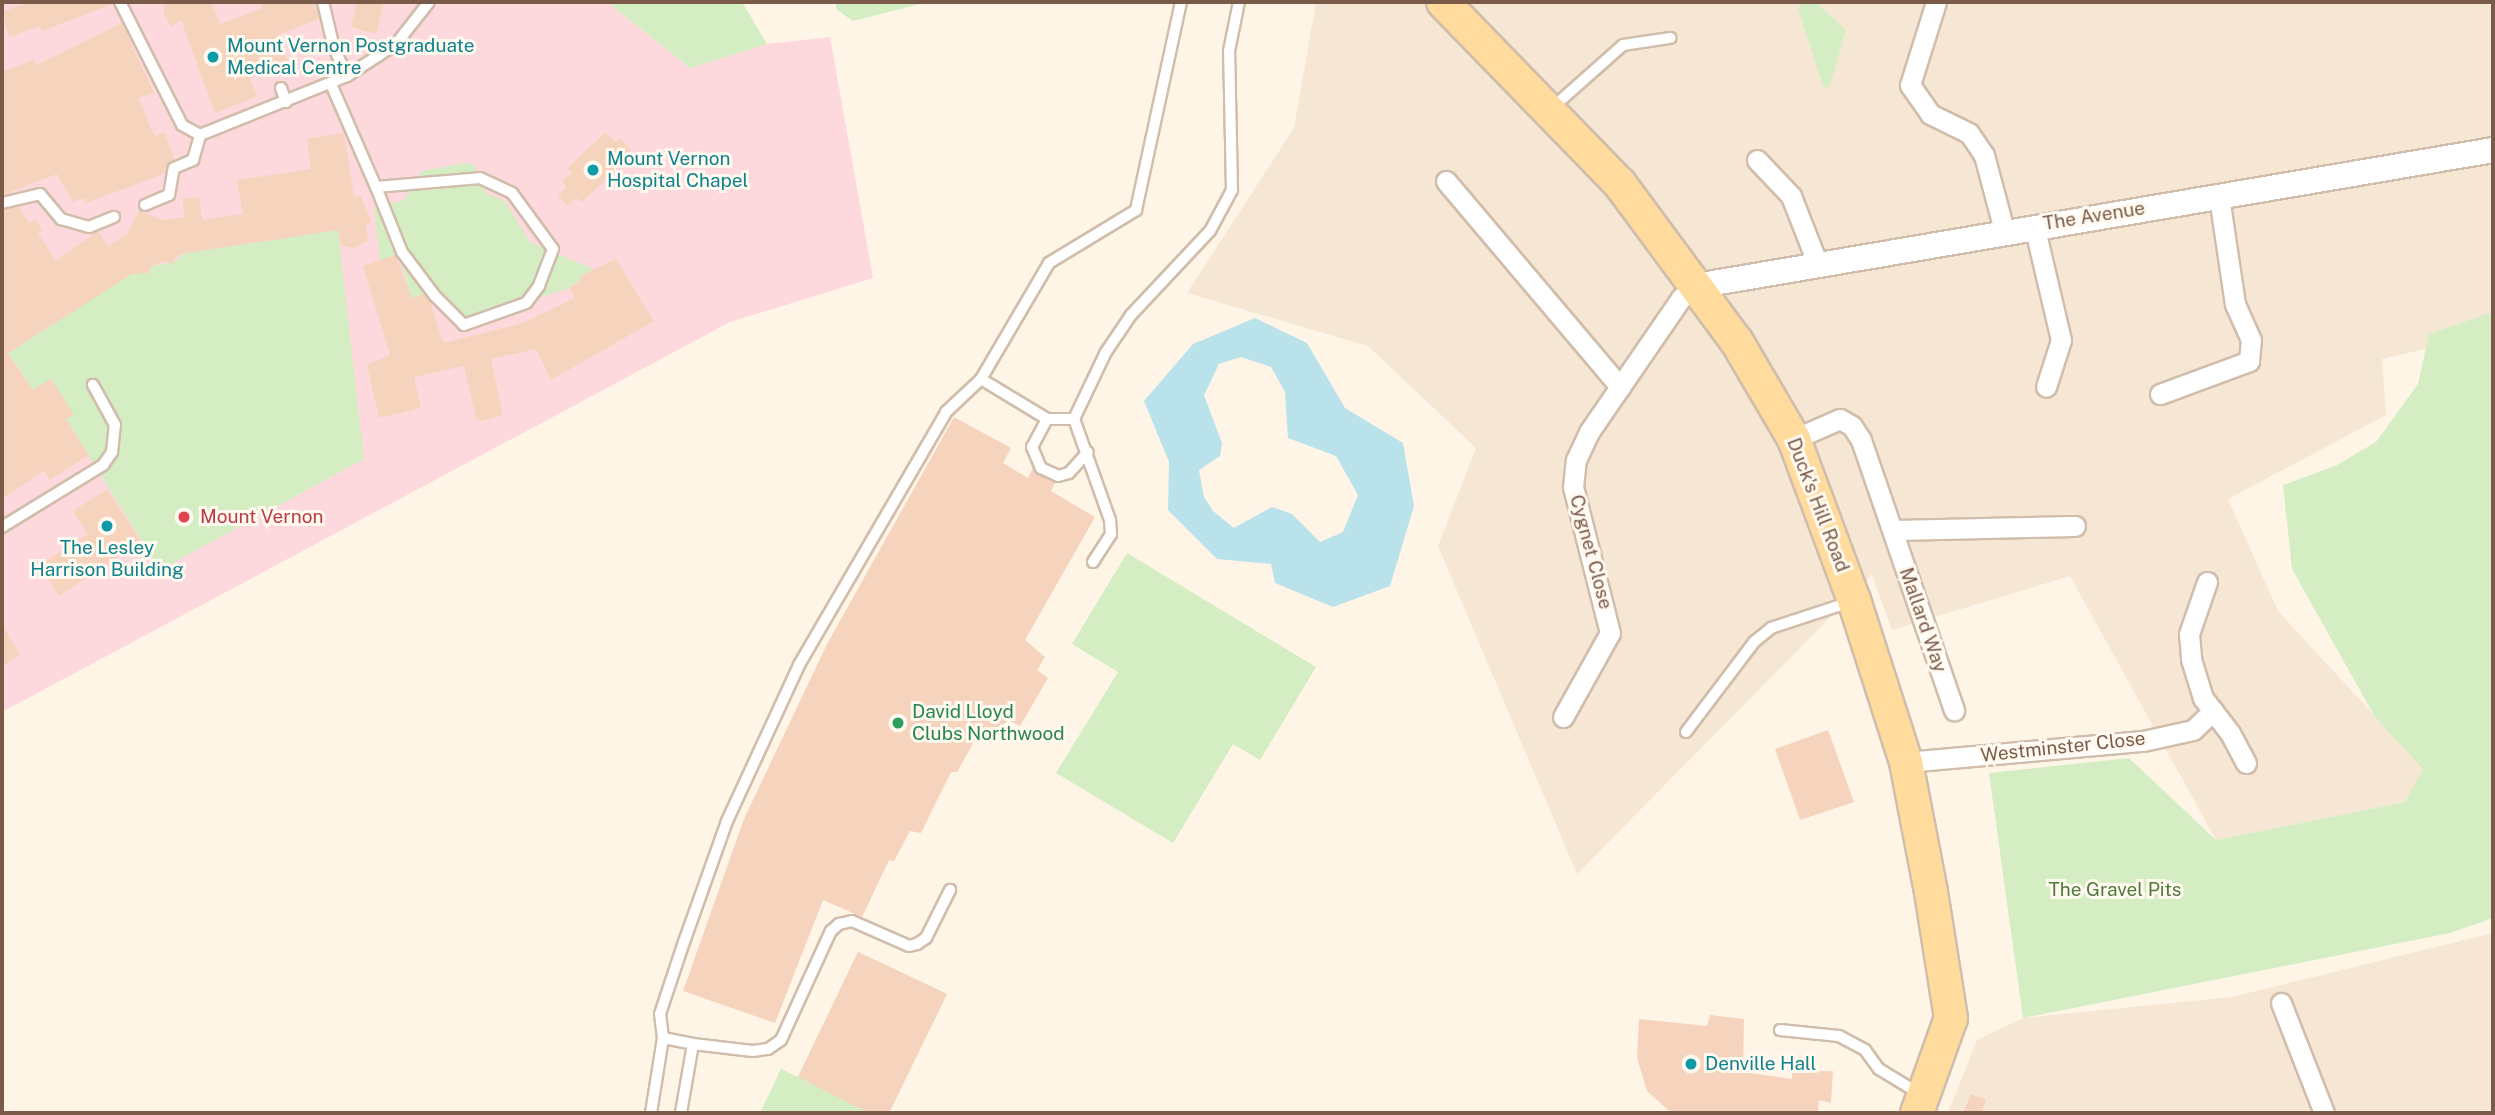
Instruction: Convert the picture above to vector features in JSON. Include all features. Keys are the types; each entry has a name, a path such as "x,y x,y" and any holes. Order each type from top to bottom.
{"main road":[{"name":"Duck's Hill Road","path":"1443,2 1620,184 1737,342 1794,439 1854,600 1906,762 1951,1018 1920,1105"}],"street":[{"path":"1936,2 1910,85 1930,114 1969,133 1984,155 2004,230"},
{"name":"The Avenue","path":"1696,286 2004,230 2219,197 2493,150"},
{"path":"1757,160 1791,196 1818,265"},
{"path":"1446,181 1620,387"},
{"path":"2160,394 2249,361 2251,340 2235,304 2219,197"},
{"path":"2034,225 2061,340 2046,387"},
{"name":"Cygnet Close","path":"1563,717 1610,633 1572,473 1589,432 1681,298 1696,286"},
{"name":"Mallard Way","path":"1794,439 1828,420 1840,419 1852,426 1893,530 1954,710"},
{"path":"1893,530 2075,526"},
{"path":"2207,582 2189,634 2203,698 2246,763"},
{"name":"Westminster Close","path":"1906,762 2143,741 2193,730 2213,711"},
{"path":"2280,1003 2324,1113"}],"lane":[{"path":"120,2 182,125 200,135"},
{"path":"323,2 334,48 347,76"},
{"path":"200,135 347,76 396,44 429,2"},
{"path":"651,1113 663,1038 660,1014 727,821 799,665 946,412 981,379 1049,263 1136,210 1181,2"},
{"path":"1093,562 1111,534 1088,452 1074,419 1107,352 1131,315 1210,231 1232,190 1229,51 1239,2"},
{"path":"1549,111 1623,45 1670,38"},
{"path":"331,84 402,252 435,296 464,324 526,303 539,285 552,249 512,193 480,178 393,189 376,187"},
{"path":"281,88 286,102"},
{"path":"145,205 169,195 174,169 192,160 200,135"},
{"path":"393,189 408,178"},
{"path":"2,203 40,194 61,219 89,227 114,217"},
{"path":"981,379 1046,419 1074,419"},
{"path":"2,527 103,465 112,452 115,425 93,385"},
{"path":"1046,419 1032,447 1041,468 1058,476 1069,473 1088,452"},
{"path":"1686,732 1754,642 1771,628 1854,600"},
{"path":"663,1038 752,1051 768,1049 781,1040 831,932 839,924 852,921 909,947 926,938 950,890"},
{"path":"1780,1030 1839,1036 1864,1050 1920,1105"},
{"path":"681,1113 693,1044"}],"shaded area":[{"name":"Mount Vernon","path":"2,2 607,2 690,68 767,44 830,37 873,278 730,322 2,712"},
{"path":"1316,2 2485,2 2493,8 2493,333 2382,359 2386,415 2228,499 2278,611 2424,769 2405,802 2216,840 2070,576 1892,630 1872,575 1577,874 1438,546 1476,448 1368,346 1187,293 1294,128"},
{"path":"2493,933 2493,1113 1948,1113 1977,1040 2023,1018 2232,997"}],"green space":[{"path":"607,2 742,2 767,44 690,68"},
{"path":"835,2 928,2 853,21 837,10"},
{"path":"1802,2 1815,2 1846,30 1830,86 1824,88 1798,9"},
{"path":"465,163 475,165 485,193 505,201 530,242 593,269 569,288 472,320 456,315 428,293 412,298 398,255 380,260 374,208 404,200 422,171"},
{"path":"338,230 364,459 160,570 66,419 73,415 51,379 29,393 25,378 8,353 132,273 149,271 152,266 174,262 185,253"},
{"name":"The Gravel Pits","path":"2493,312 2493,918 2450,933 2023,1018 1989,773 2129,758 2216,840 2405,802 2423,769 2375,717 2292,569 2283,485 2337,465 2376,442 2418,384 2429,334"},
{"path":"1127,553 1316,667 1260,760 1233,744 1173,843 1056,773 1118,672 1072,644"},
{"path":"858,952 947,994 889,1113 760,1113 781,1069 798,1077"}],"water":[{"path":"1255,318 1307,343 1345,408 1403,443 1414,506 1390,586 1333,607 1275,583 1271,564 1217,559 1168,510 1169,462 1144,401 1193,344","holes":["1241,357 1271,367 1285,392 1288,438 1336,456 1358,495 1343,532 1320,542 1292,514 1272,507 1234,528 1213,511 1204,497 1199,470 1220,456 1222,443 1204,395 1219,364"]}],"building":[{"path":"28,2 113,4 42,31 40,26 9,37 2,12"},
{"path":"173,2 211,2 220,24 263,8 260,2 316,2 319,19 277,35 289,64 250,78 257,96 215,113 181,20 172,27 164,16 164,5"},
{"path":"357,2 384,2 376,34 351,27"},
{"path":"122,23 154,93 139,98 152,132 156,136 164,132 175,160 166,173 86,203 84,198 73,202 57,174 2,195 2,72 34,60 36,65"},
{"path":"344,133 354,197 361,196 371,221 366,226 368,241 354,248 341,245 338,230 185,253 176,257 173,264 165,261 152,266 148,273 132,274 8,353 33,390 51,379 74,415 66,419 89,455 50,480 44,471 2,499 2,210 19,207 29,223 35,219 43,231 38,233 56,261 98,231 108,246 127,234 139,211 164,220 185,217 182,199 199,197 202,220 243,214 237,180 311,169 307,139"},
{"name":"Mount Vernon Hospital Chapel","path":"605,133 616,142 620,138 631,150 627,154 630,157 582,202 576,198 567,206 558,195 567,187 562,181 572,173 567,168"},
{"path":"395,255 412,298 424,294 430,302 443,343 523,323 575,298 569,288 581,281 579,277 616,259 654,321 551,380 536,349 491,359 503,415 481,421 476,418 464,366 414,377 421,408 379,418 367,365 390,355 363,266"},
{"name":"David Lloyd Clubs Northwood","path":"954,417 1011,448 1003,463 1028,478 1033,468 1055,483 1051,491 1095,517 1025,640 1045,657 1037,670 1048,678 1020,726 1008,720 999,733 982,728 957,772 951,772 921,833 910,831 894,861 889,860 862,917 823,900 775,1023 683,991 744,819 827,644"},
{"path":"107,489 141,541 59,596 40,565 88,534 73,511"},
{"path":"2,624 20,655 2,666"},
{"path":"1828,730 1854,802 1800,820 1775,749"},
{"path":"858,952 947,994 889,1113 869,1113 798,1077"},
{"name":"Denville Hall","path":"1710,1015 1744,1019 1743,1072 1792,1079 1792,1072 1833,1071 1831,1103 1819,1100 1818,1113 1672,1113 1647,1091 1637,1058 1639,1019 1707,1026"},
{"path":"1971,1094 1986,1100 1981,1113 1963,1113"}],"place":[{"name":"Mount Vernon Postgraduate Medical Centre","path":"213,57"},
{"name":"Mount Vernon Hospital Chapel","path":"593,170"},
{"name":"Mount Vernon","path":"184,517"},
{"name":"The Lesley Harrison Building","path":"107,526"},
{"name":"David Lloyd Clubs Northwood","path":"898,723"},
{"name":"Denville Hall","path":"1691,1064"}]}
